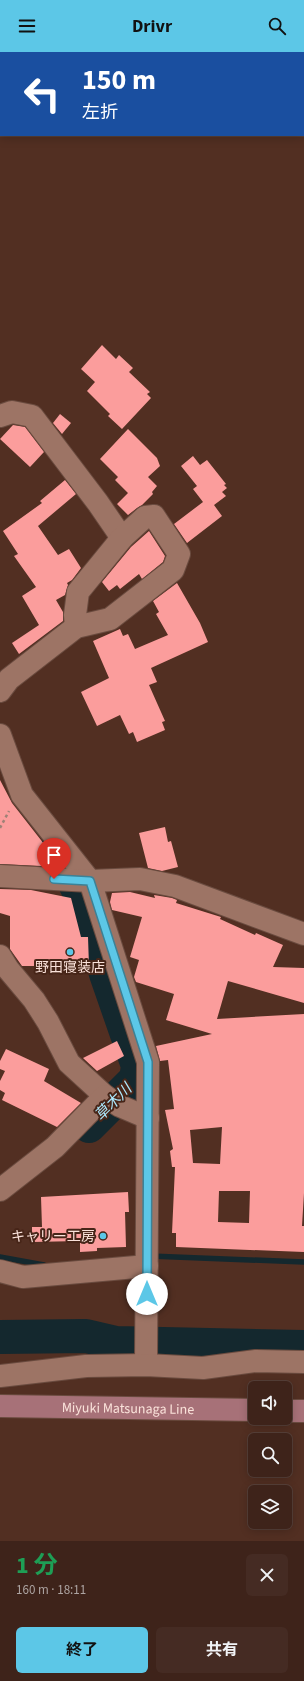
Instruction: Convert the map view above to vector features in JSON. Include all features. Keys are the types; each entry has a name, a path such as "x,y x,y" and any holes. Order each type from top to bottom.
{"main road":[{"name":"Miyuki Matsunaga Line","path":"0,1406 248,1410"},
{"path":"292,1411 304,1411"}],"street":[{"path":"0,416 12,412 32,416 98,502 122,538"},
{"path":"0,691 8,679 76,627 110,619 172,570 179,554 154,516 146,517 122,538 78,592 75,615 76,627"},
{"path":"0,735 22,795 79,881 148,1062 146,1350"},
{"path":"0,876 79,881 140,878 175,886 304,934"},
{"path":"0,956 8,969 38,1006 70,1063 112,1100 148,1118"},
{"path":"0,1190 112,1100"},
{"path":"0,1271 23,1277 147,1258"},
{"path":"0,1376 86,1366 146,1350 203,1368 256,1361 304,1362"}],"path":[{"path":"0,828 10,808"}],"building":[{"path":"102,345 116,359 119,355 133,368 129,372 150,392 147,394 151,398 122,429 108,416 110,414 87,391 95,382 81,369"},
{"path":"60,414 71,423 62,434 53,423"},
{"path":"13,425 25,427 44,452 30,467 0,439"},
{"path":"128,429 157,458 160,466 148,477 157,486 152,492 153,494 142,505 128,515 117,504 128,493 115,480 118,477 100,459"},
{"path":"193,456 200,465 207,460 226,484 224,485 227,488 222,492 226,496 214,505 222,516 187,543 174,524 203,502 193,489 197,486 181,466"},
{"path":"65,480 76,494 38,526 58,555 69,549 81,568 72,580 67,583 68,585 65,595 56,600 63,612 63,621 19,654 12,643 39,625 22,596 36,587 14,556 18,554 3,531 42,503 40,501"},
{"path":"149,531 165,556 163,562 142,579 139,574 120,589 117,585 109,591 102,582 131,547"},
{"path":"177,583 200,623 208,642 151,668 157,682 149,685 165,721 162,722 165,730 137,742 133,732 129,734 120,715 97,726 81,692 109,678 93,641 120,629 123,636 128,634 135,649 168,635 156,614 159,612 153,601"},
{"path":"0,780 12,803 62,867 0,864"},
{"path":"165,827 168,842 171,841 178,867 162,871 148,868 139,833"},
{"path":"0,889 31,890 71,898 81,937 88,937 89,966 22,966 10,949 10,916 0,913"},
{"path":"130,892 155,898 154,895 172,898 177,900 176,903 221,917 220,919 255,935 256,933 283,945 273,967 304,968 304,1003 228,981 217,1019 304,1014 304,1193 302,1226 304,1226 304,1252 176,1247 176,1233 172,1233 175,1167 172,1167 170,1151 173,1149 165,1110 174,1109 168,1060 160,1061 156,1046 212,1034 166,1020 174,994 136,982 134,977 139,960 130,957 142,917 112,910 110,902 112,893","holes":["222,1127 220,1164 193,1163 190,1130","219,1191 250,1191 249,1223 218,1222"]},
{"path":"117,1041 124,1056 97,1071 83,1058"},
{"path":"6,1049 49,1069 44,1081 81,1103 57,1127 2,1100 5,1093 0,1090 0,1081 5,1071 0,1069 0,1061"},
{"path":"128,1192 129,1212 125,1212 126,1247 97,1248 97,1251 80,1252 80,1241 32,1242 32,1227 42,1227 41,1197"}],"waterway":[{"name":"草木川","path":"56,851 63,861 89,910 106,974 138,1066 136,1079 89,1126"},
{"path":"150,1256 304,1262"},
{"path":"0,1257 44,1265"},
{"path":"0,1337 86,1336 116,1343 304,1347"}],"place":[{"name":"野田寝装店","path":"70,952"},
{"name":"キャリー工房","path":"103,1236"}],"route":[{"path":"54,879 90,881 148,1062 147,1294"}]}
